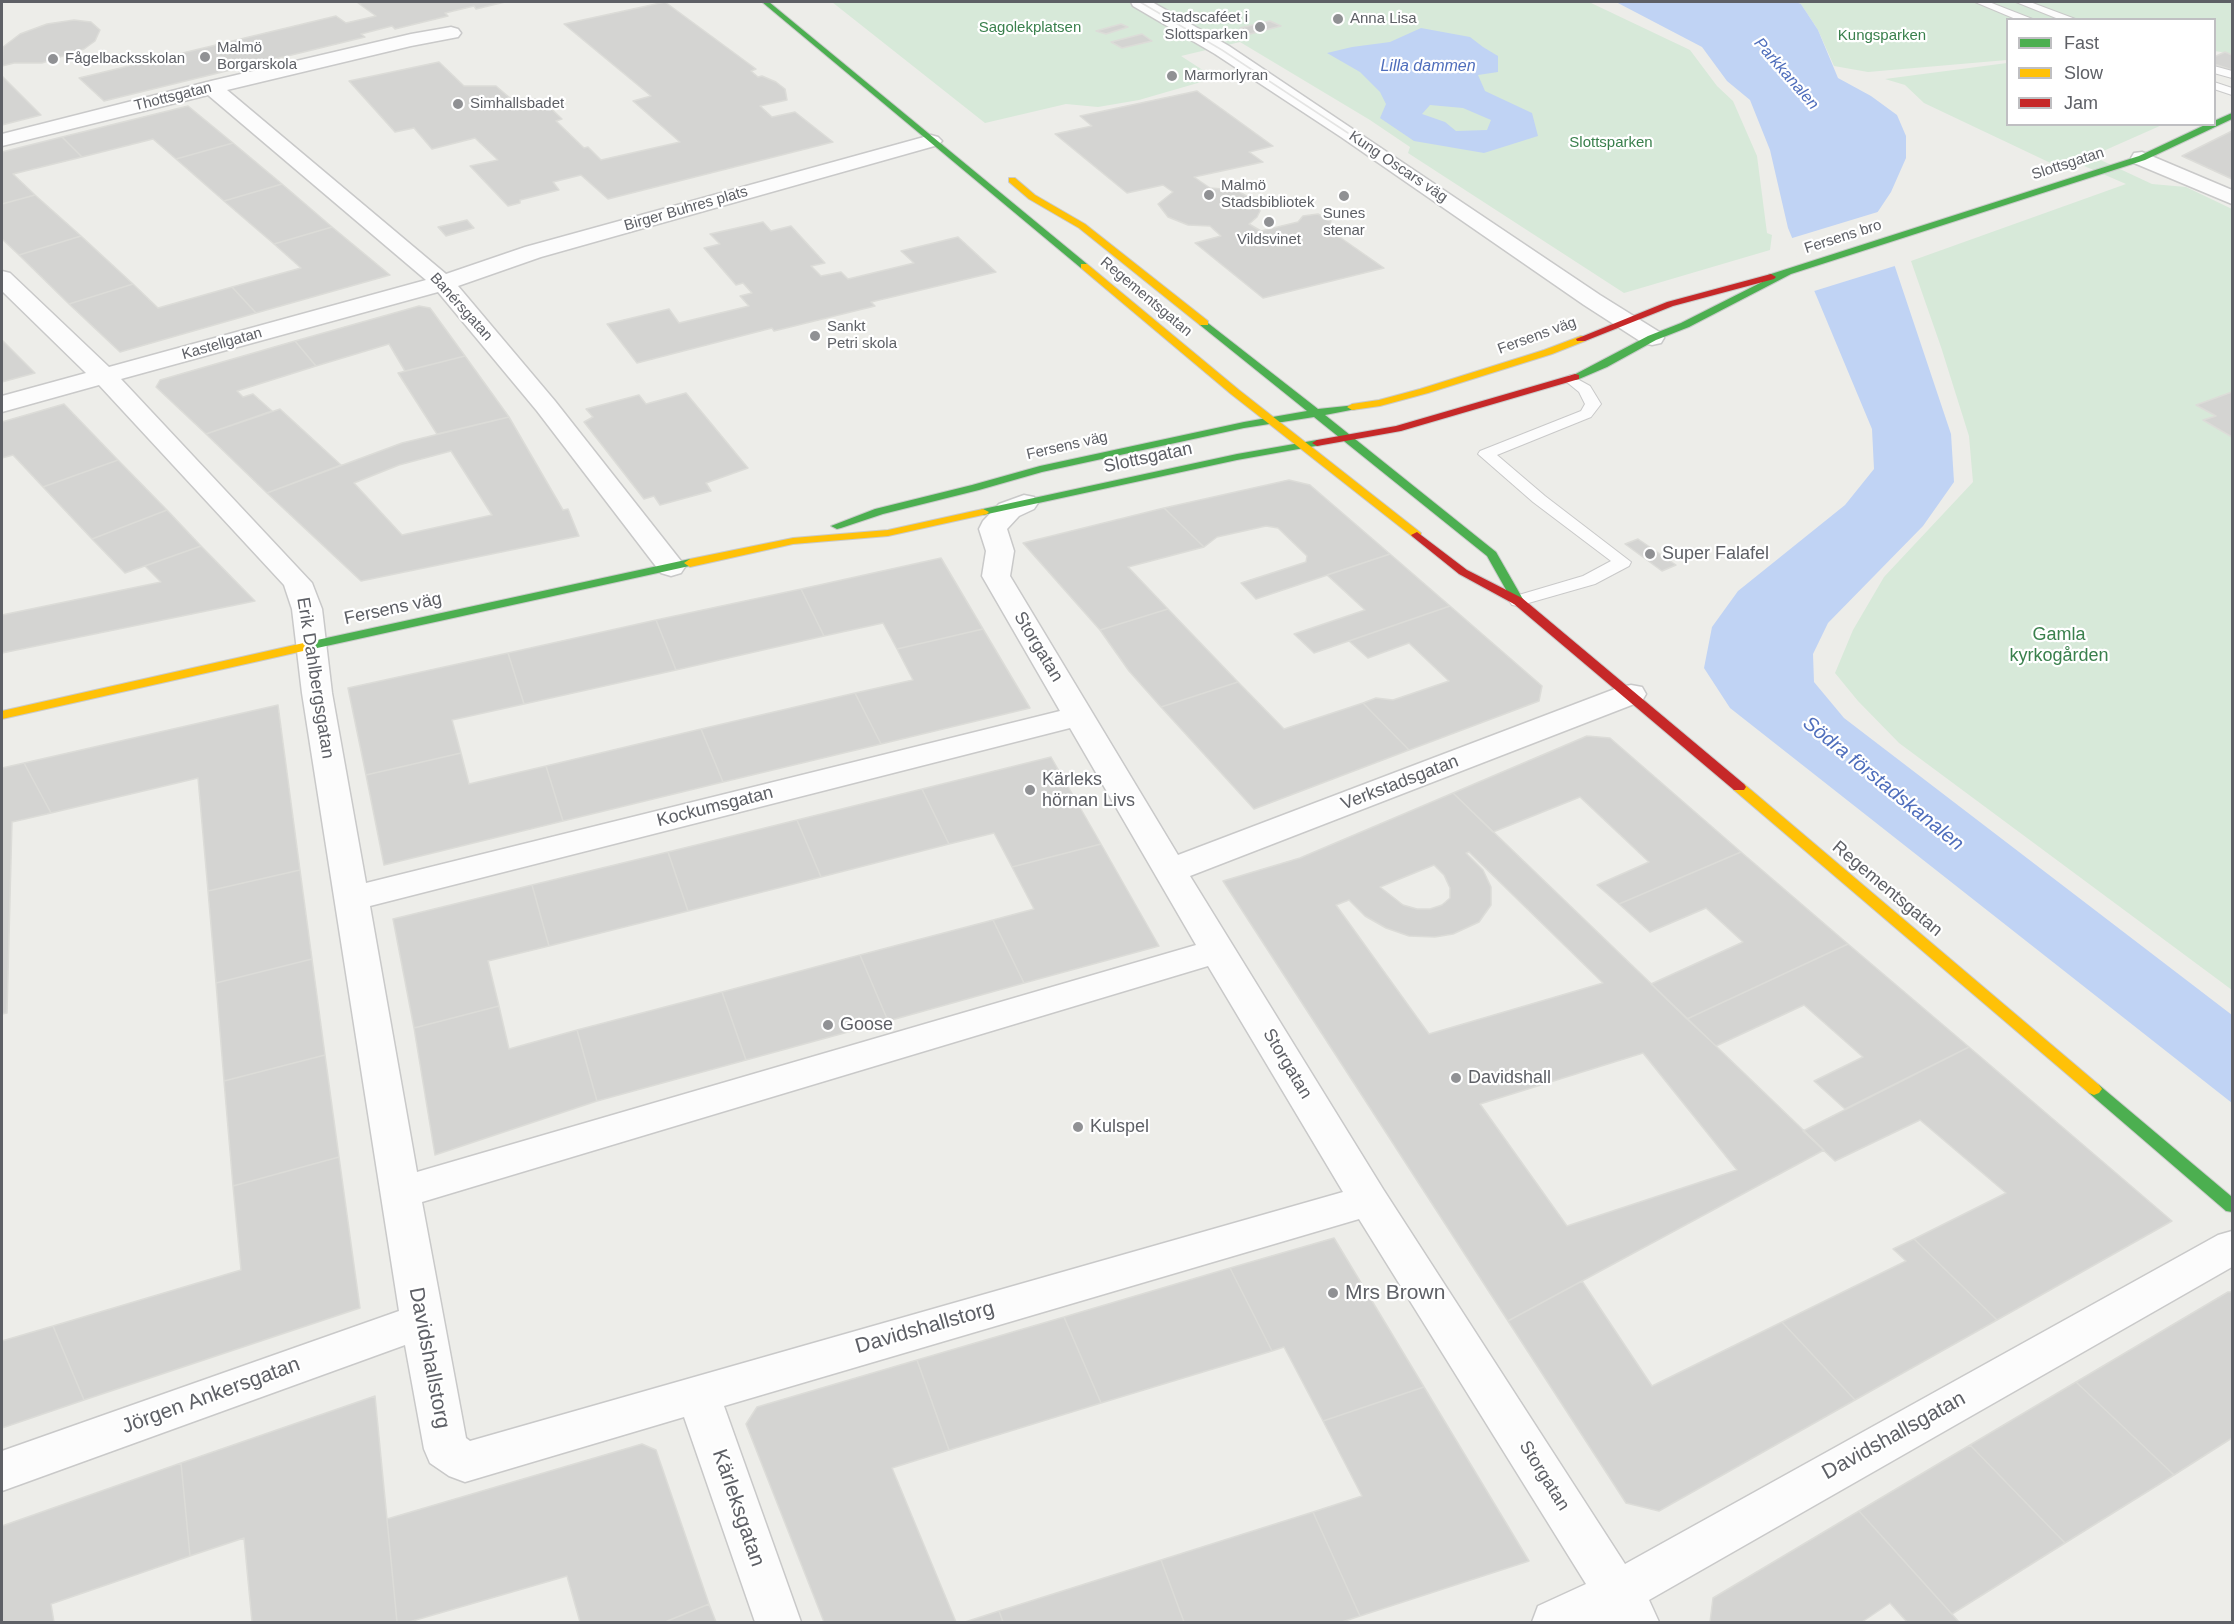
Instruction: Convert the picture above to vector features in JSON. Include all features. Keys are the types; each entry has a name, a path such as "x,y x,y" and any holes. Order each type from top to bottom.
{"main road":[{"name":"Regementsgatan","path":"765,2 1302,445 1463,572 1518,601 1631,694 2232,1206"},
{"name":"Slottsgatan","path":"2216,123 2232,116"},
{"name":"Slottsgatan","path":"1910,233 2142,158 2211,126"},
{"name":"Regementsgatan","path":"999,170 1032,197 1082,226 1492,554 1518,601"},
{"name":"Fersens bro","path":"1787,273 1910,233"},
{"name":"Fersens väg","path":"2,716 312,645 793,541 879,511 1107,454 1272,421 1380,403 1548,352 1624,320 1671,304 1787,273"},
{"path":"1302,445 1397,429 1570,379 1603,365 1652,338 1685,325 1787,273"},
{"name":"Slottsgatan","path":"1013,506 1302,445"},
{"name":"Fersens väg","path":"793,541 888,533 1013,506"}],"street":[{"name":"Kung Oscars väg","path":"1140,2 1231,56 1652,338"},
{"name":"Thottsgatan","path":"2,140 211,87 411,40 451,33"},
{"name":"Banérsgatan","path":"211,87 443,282 546,406 671,567"},
{"name":"Birger Buhres plats","path":"443,282 544,249 931,141"},
{"path":"2142,158 2232,198"},
{"name":"Erik Dahlbergsgatan","path":"2,278 105,377 298,583 307,609 351,899 400,1193"},
{"name":"Kastellgatan","path":"2,404 443,282"},
{"name":"Storgatan","path":"1013,506 993,528 1000,551 996,576 1217,951 1369,1200 1627,1608"},
{"name":"Verkstadsgatan","path":"1170,871 1631,694"},
{"name":"Kockumsgatan","path":"351,899 1078,716"},
{"path":"400,1193 1217,951"},
{"name":"Davidshallstorg","path":"400,1193 447,1449 465,1462 1369,1200"},
{"name":"Davidshallsgatan","path":"1555,1623 1627,1608 1720,1533 2232,1247"},
{"name":"Jörgen Ankersgatan","path":"2,1471 422,1321"},
{"name":"Kärleksgatan","path":"698,1394 778,1623"}],"lane":[{"path":"1980,2 2025,18"},
{"path":"2021,2 2067,18"},
{"path":"2018,15 2048,11"},
{"path":"2216,70 2232,75"},
{"path":"2216,87 2232,92"},
{"path":"1518,601 1589,580 1623,562 1539,499 1486,454 1586,414 1593,404 1585,389 1570,379"}],"green space":[{"name":"Slottsparken","path":"832,2 1589,2 1690,50 1717,86 1733,101 1757,156 1767,233 1772,235 1770,250 1624,293 1408,153 1410,147 1370,120 1240,42 1181,56 1215,78 1139,100 1098,107 1066,104 985,123"},
{"name":"Kungsparken","path":"1796,2 2232,2 2232,54 2216,51 2216,18 2006,18 2006,60 1868,72 1834,66 1818,30 1801,4"},
{"name":"Gamla kyrkogården","path":"2006,63 2006,126 2160,126 2092,156 2152,184 2186,187 2232,209 2232,990 1899,743 1858,701 1835,673 1853,630 1884,577 1973,482 1969,436 1911,261 2126,184 2075,162 2059,167 1924,103 1905,85 1885,79"}],"water":[{"path":"1616,2 1796,2 1801,4 1818,30 1838,78 1871,96 1897,115 1906,136 1906,158 1891,192 1877,213 1951,434 1954,482 1923,526 1828,623 1813,654 1814,682 1844,718 2232,1015 2232,1103 1730,708 1704,668 1712,627 1738,591 1845,505 1874,469 1872,429 1788,228 1770,150 1750,100 1727,81 1702,47"},
{"name":"Lilla dammen","path":"1421,28 1470,37 1498,56 1498,72 1478,75 1485,91 1532,113 1538,136 1484,153 1414,141 1380,118 1386,104 1380,92 1360,72 1327,53 1390,42","holes":["1430,105 1463,108 1491,120 1487,130 1456,131 1445,122 1422,114"]}],"pier":[{"path":"1881,211 1898,265 1811,292 1789,239"}],"building":[{"path":"505,2 445,13 448,16 395,29 392,26 361,34 365,37 104,101 79,78 336,16 346,23 376,16 358,3"},
{"name":"Simhallsbadet","path":"665,2 756,69 751,71 758,77 762,76 776,82 785,89 787,100 760,106 772,117 795,112 833,142 608,199 581,175 553,182 559,190 520,200 520,203 508,206 470,166 498,160 475,138 432,149 414,128 395,132 349,81 439,62 464,86 496,86 510,98 541,99 562,119 556,121 584,148 588,147 601,160 680,142 633,101 651,96 564,24"},
{"path":"74,20 91,22 100,30 95,41 84,49 42,63 14,63 2,66 3,47 20,34 47,24"},
{"name":"Stadscaféet i Slottsparken","path":"1270,21 1281,26 1250,34 1240,28"},
{"path":"1121,24 1128,27 1106,34 1096,31"},
{"path":"1142,34 1152,41 1122,48 1111,42"},
{"path":"2225,52 2232,55 2232,70 2216,65 2216,56"},
{"path":"2,76 41,115 2,125"},
{"name":"Malmö Stadsbibliotek","path":"1197,91 1273,146 1249,152 1263,162 1194,177 1210,188 1236,190 1257,202 1260,211 1249,224 1261,231 1298,222 1303,216 1318,214 1331,221 1328,229 1384,268 1263,298 1195,243 1221,236 1210,226 1188,225 1168,217 1158,204 1173,192 1163,185 1127,193 1055,134 1092,126 1080,116"},
{"path":"188,106 233,143 176,159 153,139 82,157 62,137"},
{"path":"2232,131 2232,179 2182,156"},
{"path":"62,137 82,157 13,174 35,195 2,204 2,152"},
{"path":"233,143 282,184 224,201 176,159"},
{"path":"282,184 332,227 274,244 224,201"},
{"path":"35,195 81,236 19,255 2,239 2,204"},
{"path":"467,220 474,228 446,236 438,227"},
{"path":"763,222 771,231 791,226 825,263 811,266 821,276 841,272 848,279 914,263 901,251 958,237 996,272 871,302 875,306 774,331 772,328 637,363 607,324 669,309 679,323 749,306 740,296 752,293 743,283 736,285 704,248 720,244 710,234"},
{"path":"332,227 390,275 256,313 232,287 301,268 274,244"},
{"path":"81,236 133,284 69,304 19,255"},
{"path":"133,284 158,308 232,287 256,313 120,352 69,304"},
{"path":"419,306 430,308 465,356 405,371 389,344 316,366 295,341"},
{"path":"2,340 35,373 2,382"},
{"path":"295,341 316,366 237,391 243,397 253,394 272,411 206,434 156,387 160,380"},
{"path":"465,356 509,417 437,434 398,373"},
{"path":"2232,392 2232,437 2203,420 2216,416 2196,405"},
{"path":"686,393 748,468 706,483 711,491 660,505 654,496 644,499 584,422 593,417 586,409 639,395 646,404"},
{"path":"64,404 118,460 43,487 13,455 2,458 2,422"},
{"path":"280,409 341,465 267,493 206,434"},
{"path":"509,417 563,510 568,509 579,536 361,581 267,493 402,443","holes":["451,451 492,515 402,535 354,483 399,465"]},
{"path":"118,460 167,510 92,539 43,487"},
{"path":"1289,480 1310,485 1390,554 1256,599 1241,583 1306,562 1307,556 1278,528 1266,526 1217,537 1204,547 1164,508"},
{"path":"1164,508 1204,547 1128,567 1168,609 1100,630 1023,543"},
{"path":"167,510 201,546 125,573 92,539"},
{"name":"Super Falafel","path":"1638,539 1676,565 1662,571 1625,544"},
{"path":"201,546 255,601 2,653 2,615 161,582 145,566"},
{"path":"1390,554 1450,606 1314,653 1294,634 1365,610 1327,575"},
{"path":"941,558 983,629 897,649 883,623 824,636 801,589"},
{"path":"801,589 824,636 676,670 656,620"},
{"path":"1450,606 1542,686 1539,701 1409,750 1363,703 1376,698 1393,700 1449,681 1409,643 1368,658 1349,641"},
{"path":"1168,609 1238,682 1161,707 1129,671 1100,630"},
{"path":"656,620 676,670 524,704 508,653"},
{"path":"983,629 1030,708 881,744 855,693 913,680 897,649"},
{"path":"508,653 524,704 452,720 461,753 366,775 348,688"},
{"path":"1238,682 1284,729 1363,703 1409,750 1254,809 1161,707"},
{"path":"855,693 881,744 723,782 701,729"},
{"path":"278,705 300,870 208,891 198,778 51,813 24,763"},
{"path":"701,729 723,782 563,821 546,766"},
{"path":"1587,736 1610,738 1741,852 1619,904 1597,885 1649,862 1580,797 1493,832 1453,793"},
{"path":"461,753 469,784 546,766 563,821 384,865 366,775"},
{"path":"1051,757 1101,844 1012,867 994,833 949,844 922,789"},
{"path":"24,763 51,813 12,822 7,1013 2,1014 2,768"},
{"path":"922,789 949,844 821,877 797,820"},
{"name":"Davidshall","path":"1453,793 1824,1150 1508,1321 1223,881 1300,858","holes":["1469,852 1603,983 1429,1034 1336,905 1349,900 1365,916 1386,928 1409,936 1435,937 1453,934 1479,922 1491,905 1491,887 1483,870 1466,853","1434,865 1444,875 1450,888 1450,898 1442,905 1430,909 1417,909 1403,905 1380,887","1643,1053 1737,1170 1567,1226 1480,1104"]},
{"path":"797,820 821,877 688,911 668,852"},
{"path":"1101,844 1159,946 1024,983 993,920 1034,909 1012,867"},
{"path":"668,852 688,911 549,946 532,885"},
{"path":"1741,852 1848,944 1687,1019 1651,984 1743,942 1706,908 1650,932 1619,904"},
{"path":"300,870 312,959 216,983 208,891"},
{"path":"532,885 549,946 488,961 499,1006 414,1028 393,919"},
{"path":"993,920 1024,983 888,1021 860,955"},
{"path":"1848,944 1969,1047 1845,1109 1814,1081 1863,1057 1804,1005 1716,1046 1687,1019"},
{"path":"860,955 888,1021 746,1060 722,992"},
{"path":"312,959 325,1055 224,1081 216,983"},
{"path":"722,992 746,1060 597,1101 577,1030"},
{"path":"499,1006 509,1049 577,1030 597,1101 435,1155 414,1028"},
{"path":"1969,1047 2172,1221 1997,1320 1914,1239 2006,1193 1920,1120 1835,1161 1803,1131"},
{"path":"325,1055 339,1157 233,1186 224,1081"},
{"path":"339,1157 360,1308 84,1400 53,1326 241,1270 233,1186"},
{"path":"1334,1238 1424,1387 1323,1421 1284,1347 1272,1351 1230,1268"},
{"path":"1914,1239 1997,1320 1855,1400 1782,1322 1906,1261 1893,1249"},
{"path":"1230,1268 1272,1351 1101,1403 1064,1317"},
{"path":"1582,1281 1652,1386 1782,1322 1855,1400 1659,1511 1626,1503 1508,1321"},
{"path":"2228,1292 2232,1292 2232,1438 2174,1475 2076,1382"},
{"path":"1064,1317 1101,1403 949,1450 917,1360"},
{"path":"53,1326 84,1400 2,1428 2,1341"},
{"path":"917,1360 949,1450 892,1468 956,1622 824,1622 746,1424 757,1407"},
{"path":"2076,1382 2174,1475 2065,1543 1970,1445"},
{"path":"1424,1387 1529,1561 1360,1616 1313,1512 1362,1496 1323,1421"},
{"path":"375,1396 397,1622 252,1622 244,1538 190,1556 181,1463"},
{"path":"642,1444 656,1450 709,1604 665,1622 580,1622 567,1576 409,1622 397,1622 387,1519"},
{"path":"1970,1445 2065,1543 1952,1614 1859,1511"},
{"path":"181,1463 190,1556 51,1604 54,1622 2,1622 2,1526"},
{"path":"1859,1511 1959,1622 1907,1622 1890,1603 1862,1622 1710,1622 1713,1598"},
{"path":"1313,1512 1360,1616 1342,1622 1184,1622 1161,1560"},
{"path":"1161,1560 1184,1622 1003,1622 999,1611"},
{"path":"709,1604 716,1622 665,1622"},
{"path":"999,1611 1003,1622 965,1622"}],"tram line":[{"path":"1140,2 1222,50 1348,133"}],"traffic: fast":[{"path":"765,2 1084,266"},
{"path":"2216,123 2232,116"},
{"path":"1771,277 2142,158 2211,126"},
{"path":"1575,377 1787,273"},
{"path":"1204,323 1492,554 1518,601"},
{"path":"837,526 879,511 975,488 1040,469 1244,425 1352,407"},
{"path":"983,512 1237,457 1317,443"},
{"path":"308,646 690,563"},
{"path":"2094,1089 2232,1206"}],"traffic: slow":[{"path":"1012,180 1032,197 1082,226 1204,323"},
{"path":"1084,266 1235,392 1417,535"},
{"path":"1352,407 1380,403 1424,391 1548,352 1581,339"},
{"path":"690,563 793,541 888,533 983,512"},
{"path":"2,715 308,646"},
{"path":"1739,787 2094,1089"}],"traffic: jam":[{"path":"1581,339 1670,304 1771,277"},
{"path":"1317,443 1397,429 1575,377"},
{"path":"1417,535 1463,572 1518,601 1739,787"}],"place":[{"name":"Anna Lisa","path":"1338,19"},
{"name":"Stadscaféet i Slottsparken","path":"1260,27"},
{"name":"Malmö Borgarskola","path":"205,57"},
{"name":"Fågelbacksskolan","path":"53,59"},
{"name":"Marmorlyran","path":"1172,76"},
{"name":"Simhallsbadet","path":"458,104"},
{"name":"Malmö Stadsbibliotek","path":"1209,195"},
{"name":"Sunes stenar","path":"1344,196"},
{"name":"Vildsvinet","path":"1269,222"},
{"name":"Sankt Petri skola","path":"815,336"},
{"name":"Super Falafel","path":"1650,554"},
{"name":"Kärleks hörnan Livs","path":"1030,790"},
{"name":"Goose","path":"828,1025"},
{"name":"Davidshall","path":"1456,1078"},
{"name":"Kulspel","path":"1078,1127"},
{"name":"Mrs Brown","path":"1333,1293"}],"park label":[{"name":"Sagolekplatsen","path":"1030,28"}],"water label":[{"name":"Parkkanalen","path":"1786,74"},
{"name":"Södra förstadskanalen","path":"1883,784"}]}
